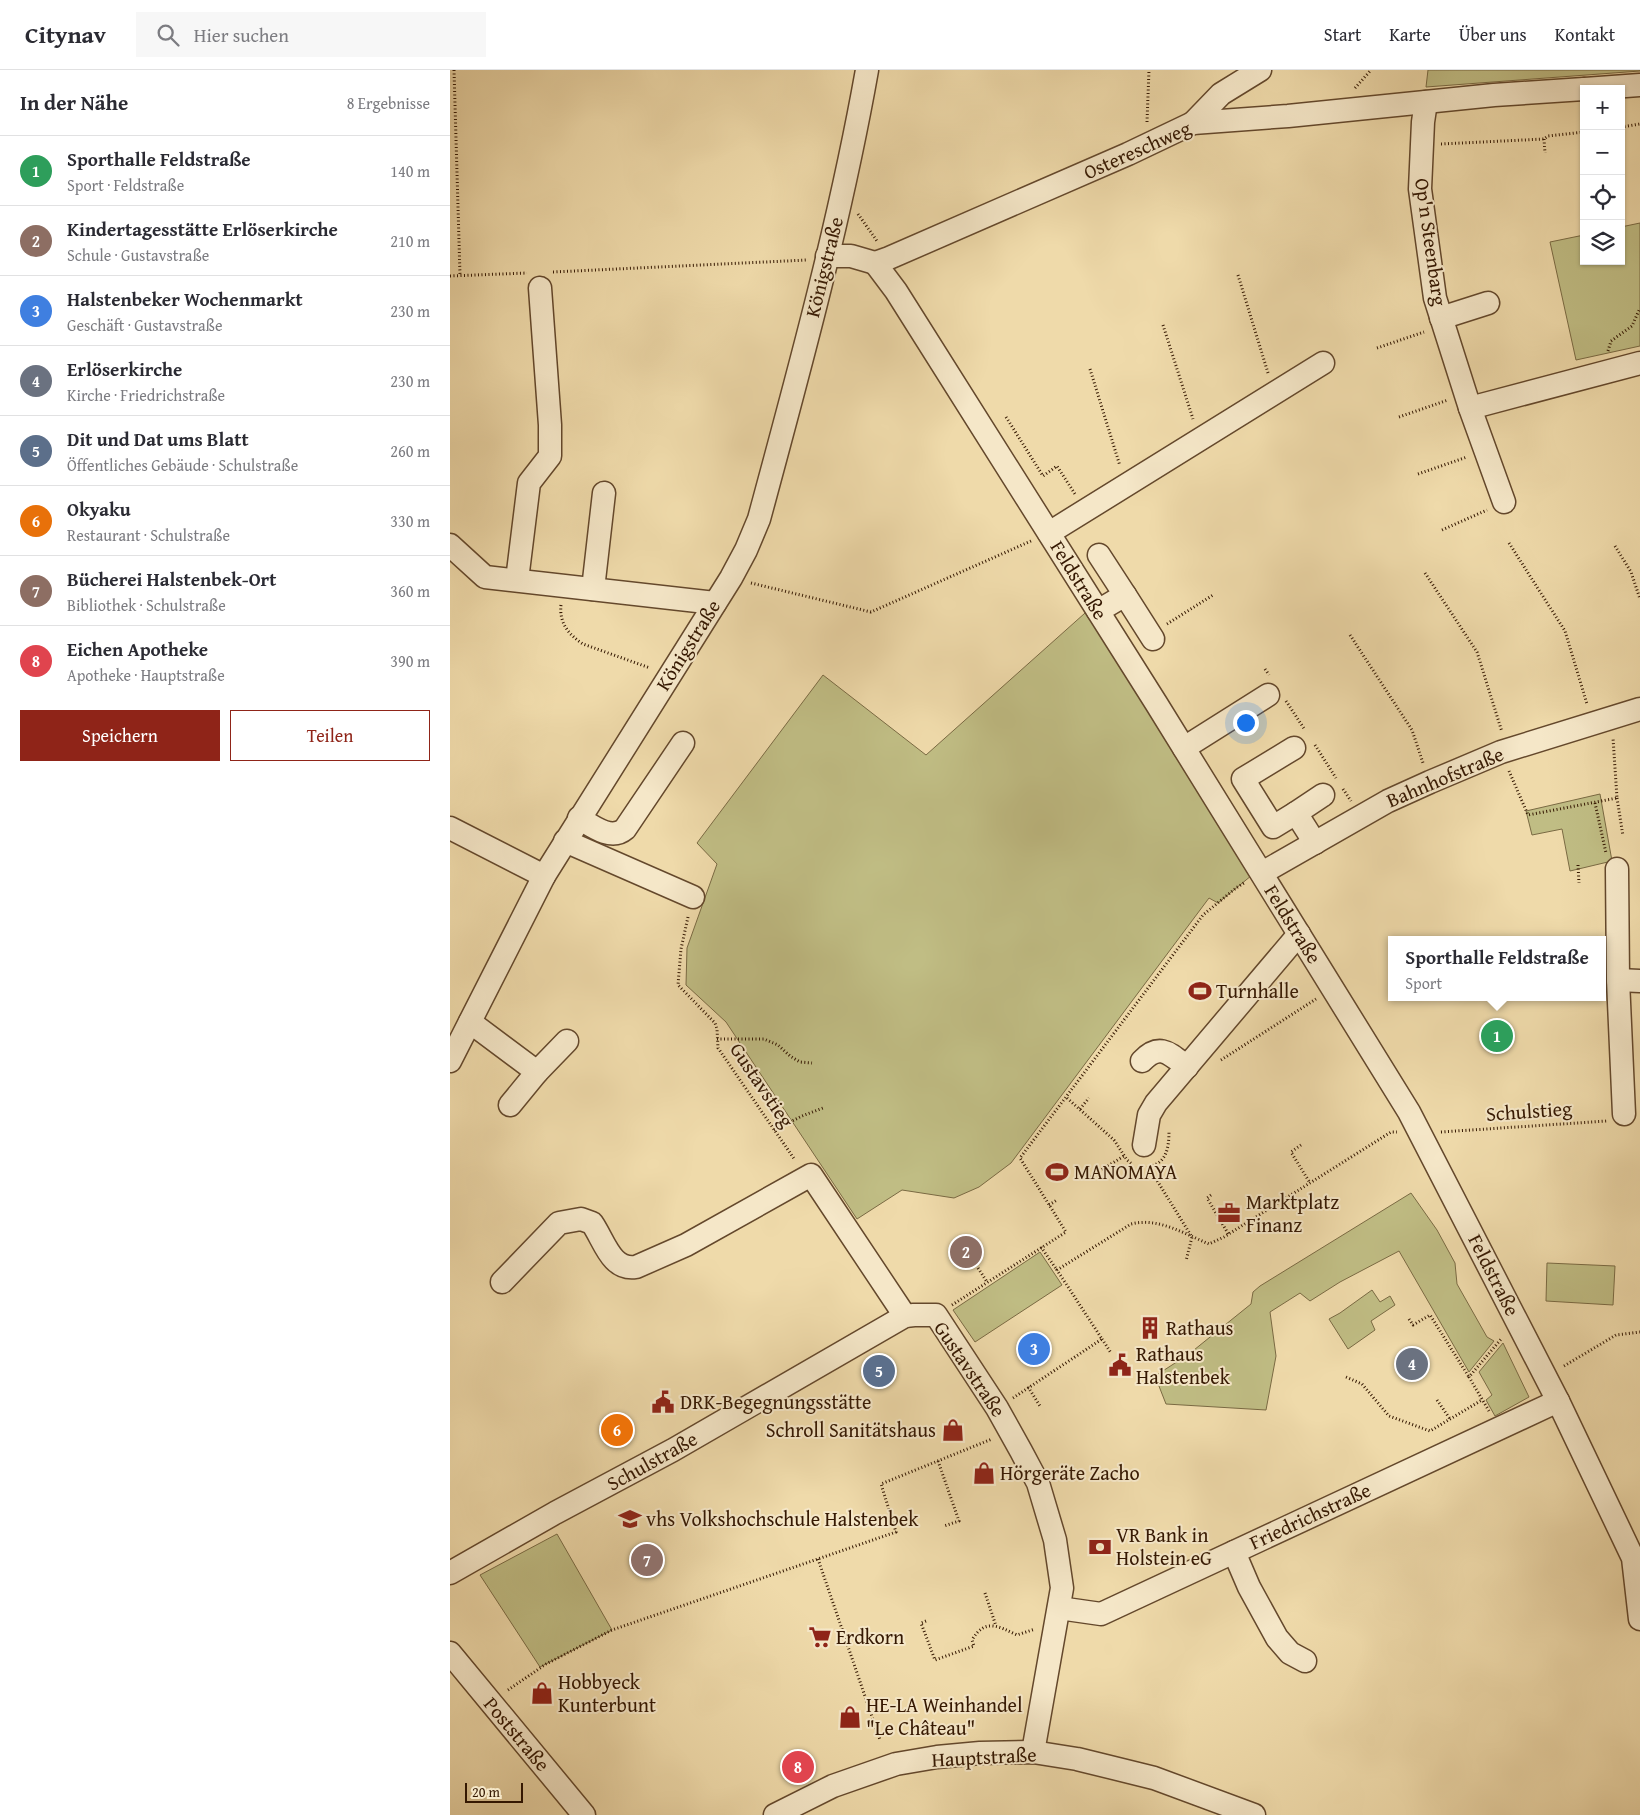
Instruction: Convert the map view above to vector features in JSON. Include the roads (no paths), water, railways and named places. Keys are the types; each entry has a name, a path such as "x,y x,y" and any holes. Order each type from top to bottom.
{"street":[{"name":"Königstraße","path":"450,1061 544,876 731,578 759,520 827,256 867,70"},
{"path":"1193,123 1220,94 1260,70"},
{"name":"Ostereschweg","path":"1625,85 1640,84"},
{"name":"Ostereschweg","path":"882,261 1193,123 1580,89"},
{"name":"Op'n Steenbarg","path":"1426,102 1423,122 1420,188 1435,298 1467,401 1504,502"},
{"path":"827,256 851,256 882,261"},
{"name":"Feldstraße","path":"882,261 896,291 1184,748 1409,1112 1546,1377 1633,1558 1640,1619"},
{"path":"517,580 529,483 550,456 550,425 539,277"},
{"path":"1442,322 1488,303"},
{"path":"1049,533 1323,363"},
{"path":"1467,401 1607,372 1640,363"},
{"path":"593,589 604,493"},
{"path":"450,545 485,577 715,603"},
{"path":"1099,555 1151,637"},
{"path":"1098,611 1125,595"},
{"path":"1184,748 1268,696"},
{"name":"Bahnhofstraße","path":"1262,873 1388,801 1430,782 1504,750 1640,709"},
{"path":"579,818 598,829 611,834 620,834 683,743"},
{"path":"1294,748 1243,779 1273,827 1323,795"},
{"path":"1296,813 1315,843"},
{"path":"450,828 474,832 544,876"},
{"path":"565,841 692,897"},
{"path":"1617,869 1629,980 1620,1118"},
{"path":"1146,1156 1149,1115 1156,1103 1300,934"},
{"path":"470,1022 537,1072"},
{"path":"510,1105 537,1072 567,1041"},
{"path":"1142,1061 1148,1054 1162,1050 1170,1053 1187,1067"},
{"name":"Gustavstraße","path":"502,1282 560,1223 581,1219 592,1223 614,1259 619,1264 629,1268 643,1265 686,1245 811,1175 905,1316 936,1316 1011,1431 1038,1483 1054,1540 1062,1588 1033,1752"},
{"name":"Schulstraße","path":"450,1572 673,1450 905,1316"},
{"name":"Friedrichstraße","path":"1058,1615 1101,1614 1558,1401"},
{"path":"1234,1552 1249,1586 1277,1638 1290,1653 1304,1661"},
{"name":"Poststraße","path":"450,1653 584,1815"},
{"name":"Hauptstraße","path":"775,1815 833,1786 896,1764 937,1757 971,1754 1033,1752 1077,1759 1154,1778 1254,1815"}],"place":[{"name":"Turnhalle","path":"1200,991"},
{"name":"Sporthalle Feldstraße","path":"1497,1036"},
{"name":"MANOMAYA","path":"1057,1172"},
{"name":"Marktplatz Finanz","path":"1229,1213"},
{"name":"Kindertagesstätte Erlöserkirche","path":"966,1252"},
{"name":"Rathaus","path":"1150,1328"},
{"name":"Halstenbeker Wochenmarkt","path":"1034,1349"},
{"name":"Erlöserkirche","path":"1412,1364"},
{"name":"Rathaus Halstenbek","path":"1120,1365"},
{"name":"Dit und Dat ums Blatt","path":"879,1371"},
{"name":"DRK-Begegnungsstätte","path":"663,1402"},
{"name":"Okyaku","path":"617,1430"},
{"name":"Schroll Sanitätshaus","path":"953,1430"},
{"name":"Hörgeräte Zacho","path":"984,1473"},
{"name":"vhs Volkshochschule Halstenbek","path":"630,1519"},
{"name":"VR Bank in Holstein eG","path":"1100,1547"},
{"name":"Bücherei Halstenbek-Ort","path":"647,1560"},
{"name":"Erdkorn","path":"820,1637"},
{"name":"Hobbyeck Kunterbunt","path":"542,1693"},
{"name":"HE-LA Weinhandel \"Le Château\"","path":"850,1717"},
{"name":"Eichen Apotheke","path":"798,1767"}]}
